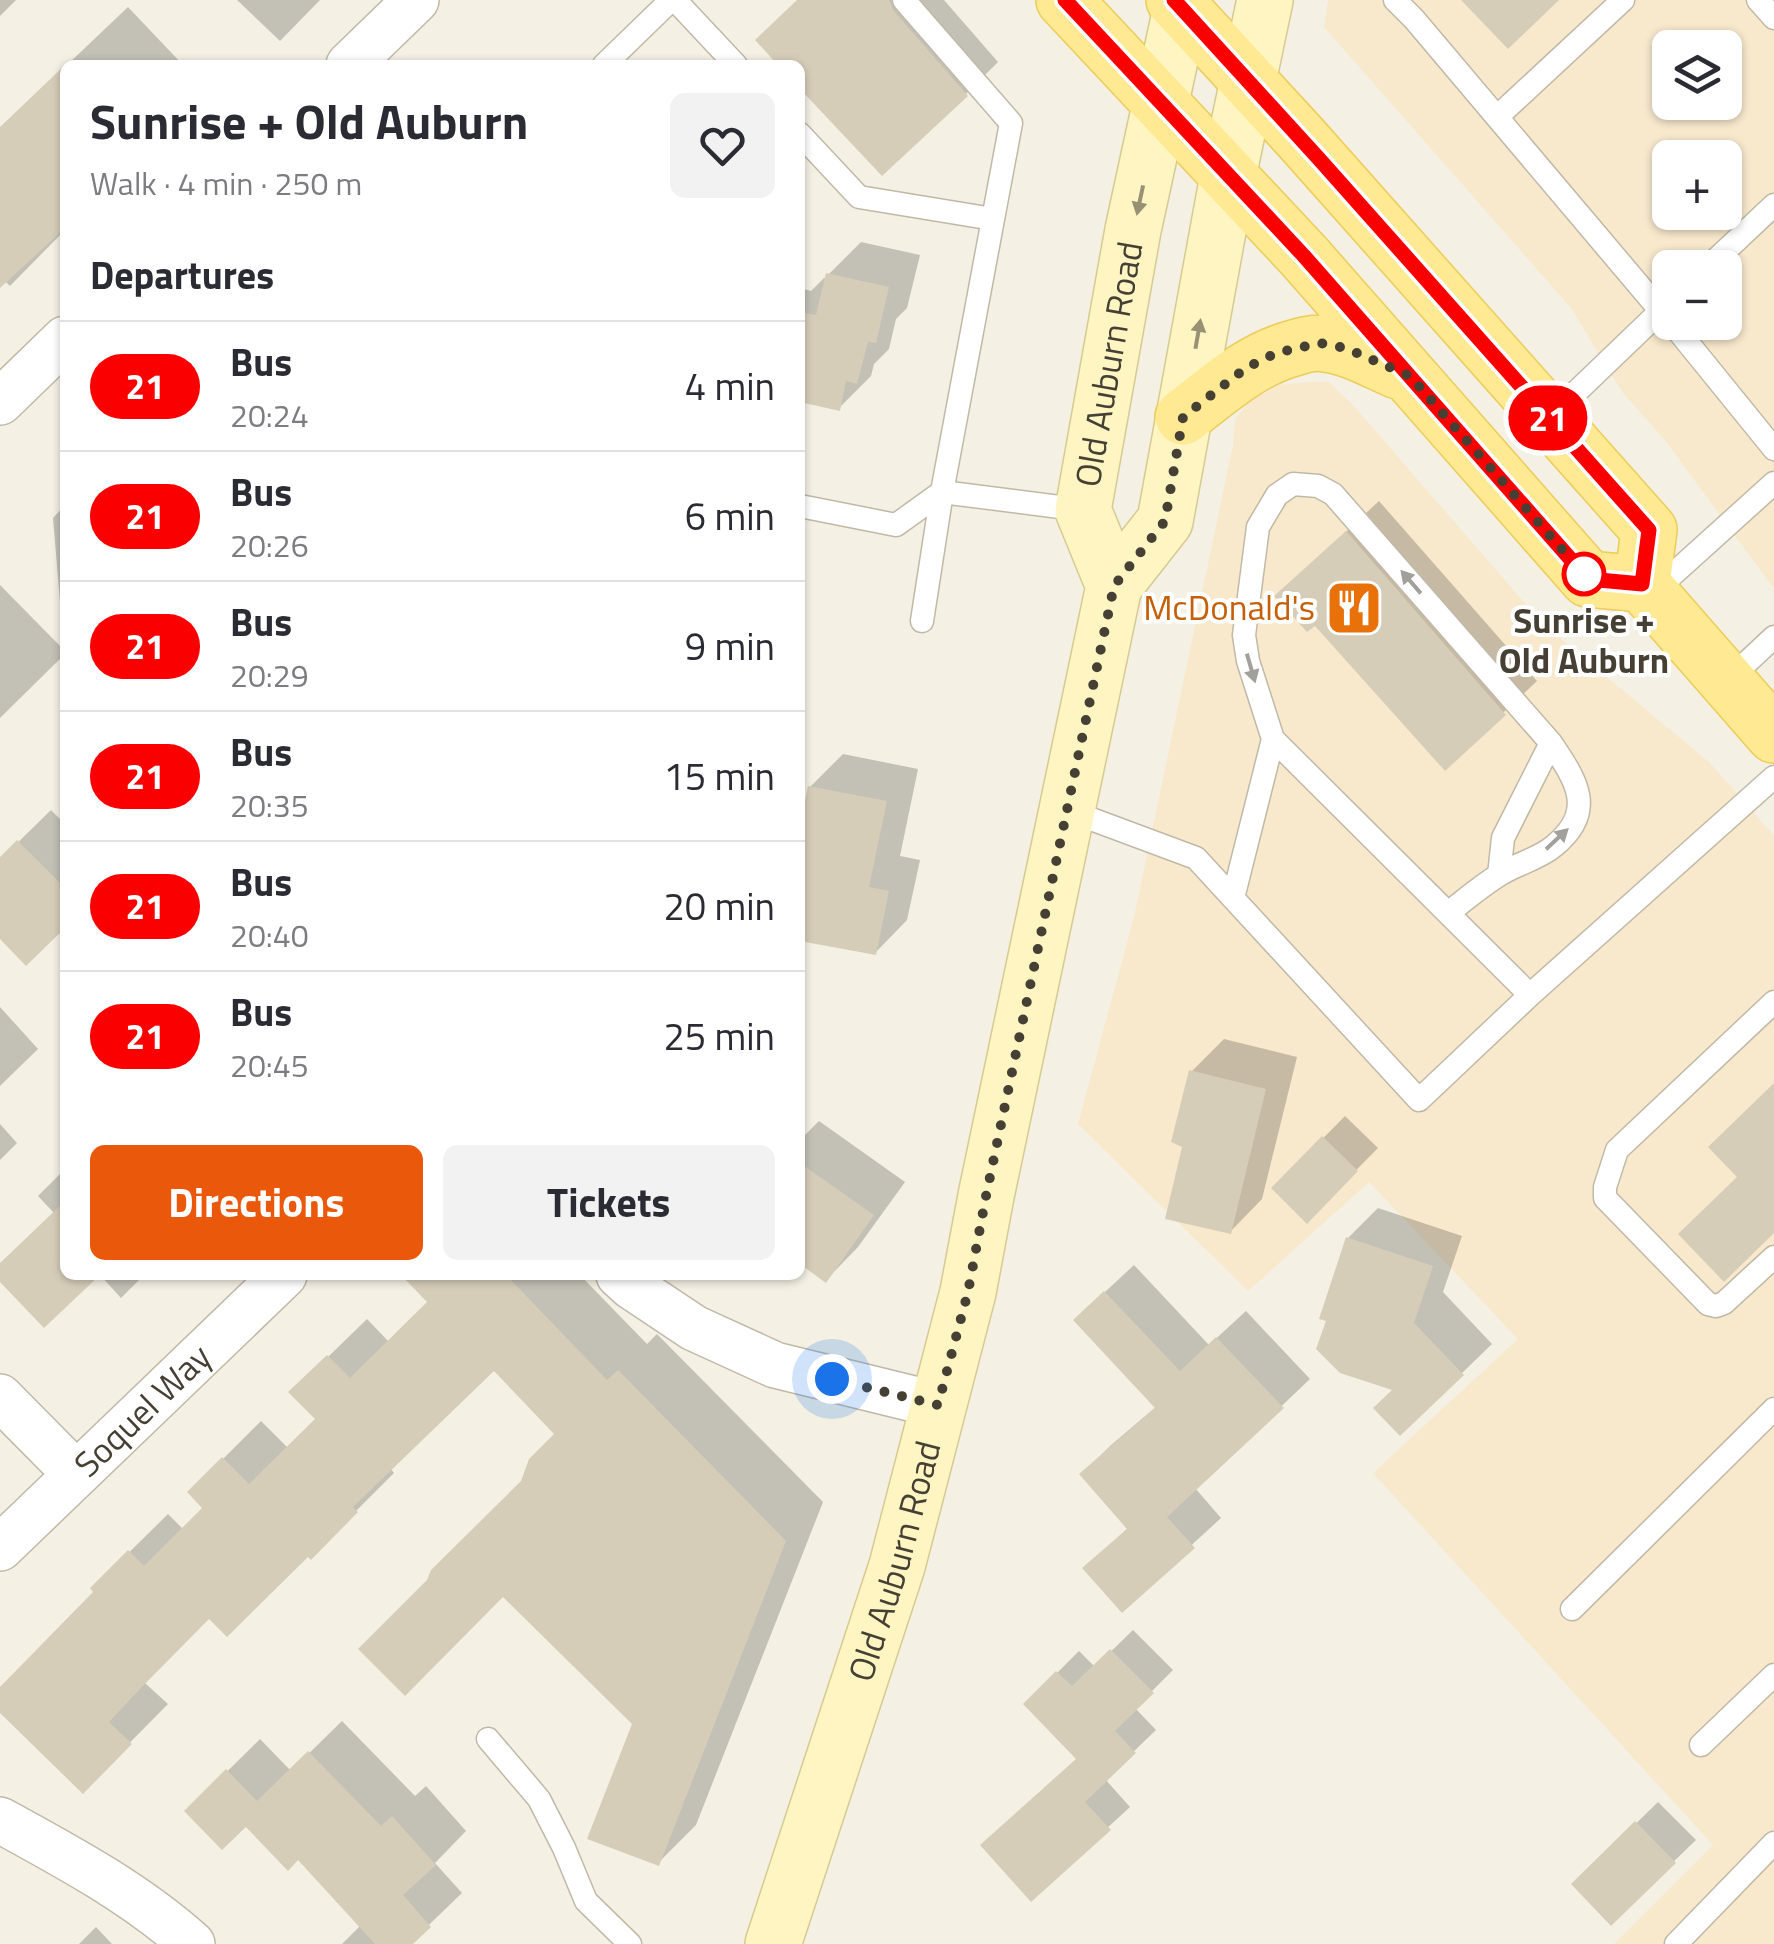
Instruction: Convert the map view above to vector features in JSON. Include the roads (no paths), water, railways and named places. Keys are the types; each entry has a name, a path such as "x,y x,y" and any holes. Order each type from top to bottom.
{"main road":[{"path":"1064,0 1304,256 1588,579 1646,589 1774,735"},
{"path":"1114,586 1165,521 1228,176 1265,0"},
{"path":"1179,2 1649,530 1646,589"},
{"name":"Old Auburn Road","path":"774,1944 897,1566 968,1292 1114,586 1083,510 1179,2"},
{"path":"1183,417 1246,368 1276,353 1320,343 1345,348 1410,376"}],"street":[{"path":"354,60 416,0"},
{"path":"0,402 60,344"},
{"name":"Soquel Way","path":"0,1548 279,1280"},
{"path":"625,1280 694,1328 775,1365 938,1405"},
{"path":"0,1397 76,1474"},
{"path":"0,1820 147,1908 192,1944"}],"lane":[{"path":"609,60 673,0 731,60"},
{"path":"904,0 1011,123 942,492 922,621"},
{"path":"1395,0 1652,296"},
{"path":"1497,117 1623,0"},
{"path":"1758,0 1774,18"},
{"path":"805,139 859,197 994,219"},
{"path":"1726,250 1774,205"},
{"path":"1548,419 1652,328"},
{"path":"1688,340 1774,449"},
{"path":"1646,589 1774,483"},
{"path":"1448,913 1498,875 1554,846 1577,814 1580,796 1575,780 1551,743 1333,494 1318,486 1293,484 1277,495 1258,527 1244,635 1248,661 1273,739 1530,995"},
{"path":"805,507 896,525 942,492 1083,510"},
{"path":"1727,681 1774,637"},
{"path":"1233,898 1273,739"},
{"path":"1498,875 1503,838 1551,743"},
{"path":"1067,810 1196,858 1419,1100 1530,995 1774,778"},
{"path":"1774,1002 1618,1150 1605,1187 1605,1198 1610,1204 1708,1304 1724,1304 1774,1257"},
{"path":"1572,1609 1774,1409"},
{"path":"1701,1745 1774,1675"},
{"path":"488,1739 539,1799 586,1902 630,1944"},
{"path":"1676,1944 1774,1843"}],"place":[{"name":"Sunrise + Old Auburn","path":"1584,574"},
{"name":"McDonald's","path":"1354,608"}]}
